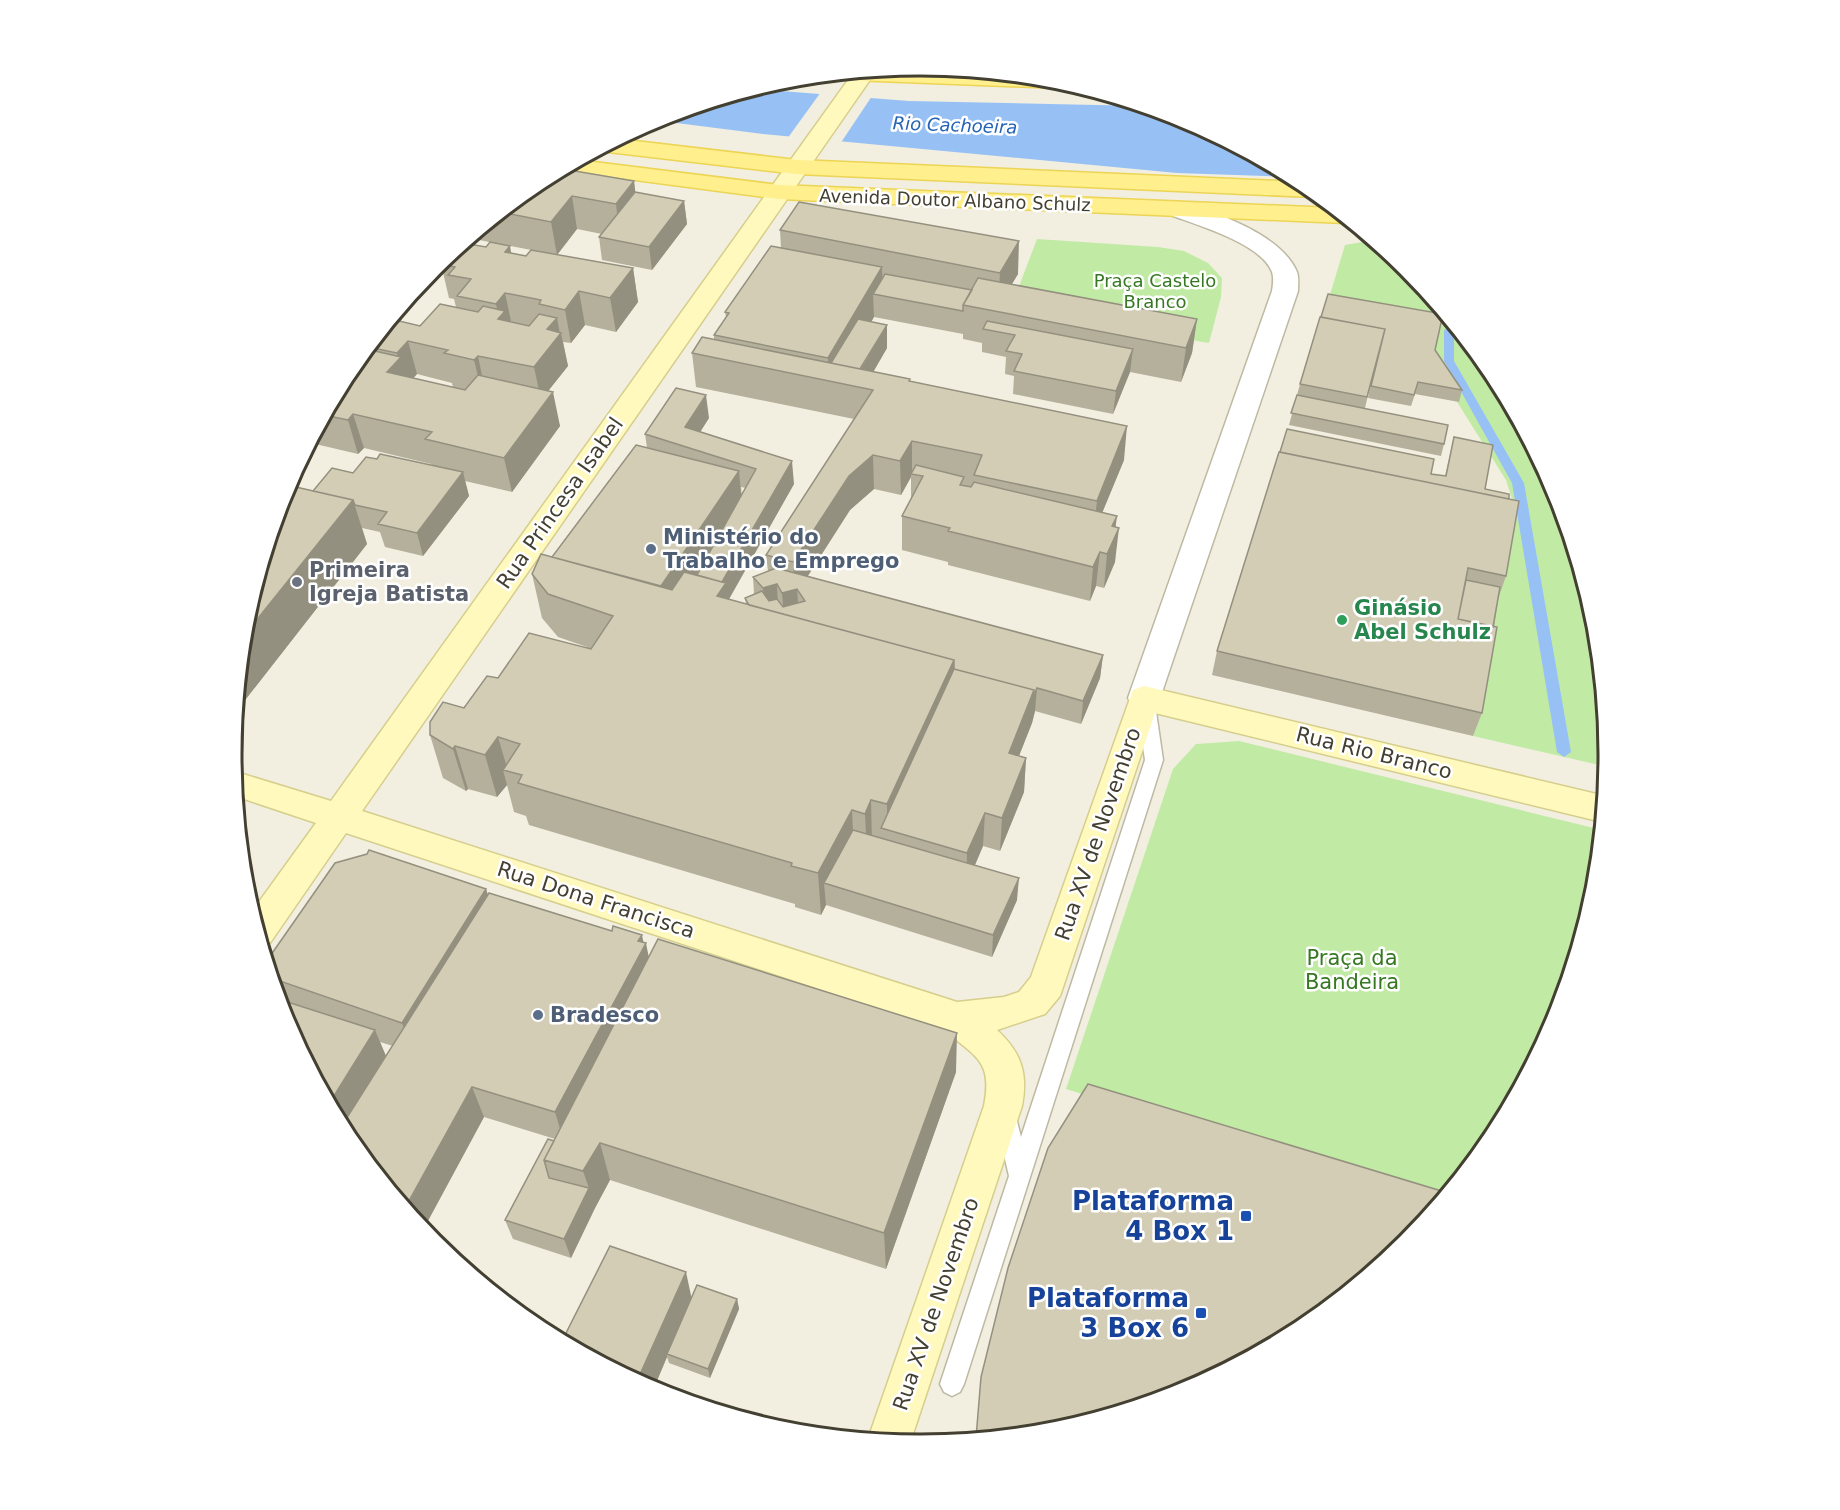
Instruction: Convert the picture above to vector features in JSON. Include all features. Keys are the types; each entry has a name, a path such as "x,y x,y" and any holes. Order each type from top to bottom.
{"main road":[{"path":"883,78 989,80"},
{"name":"Rua Princesa Isabel","path":"263,924 802,161 855,80"},
{"name":"Avenida Doutor Albano Schulz","path":"622,145 802,161 1294,189"},
{"name":"Avenida Doutor Albano Schulz","path":"580,168 779,192 1331,215"},
{"name":"Rua Rio Branco","path":"1144,698 1596,807"},
{"name":"Rua XV de Novembro","path":"957,1018 1005,1013 1032,1003 1047,985 1144,698"},
{"name":"Rua Dona Francisca","path":"243,786 957,1018"},
{"name":"Rua XV de Novembro","path":"892,1433 1003,1106 1007,1083 1003,1065 989,1046 957,1018"}],"street":[{"name":"Rua XV de Novembro","path":"1144,698 1285,291 1285,274 1277,260 1261,245 1177,209"}],"lane":[{"path":"952,1384 1154,760 1144,698"},
{"path":"1003,1106 1019,1177"}],"green space":[{"name":"Praça Castelo Branco","path":"1037,239 1158,247 1184,251 1208,263 1222,278 1221,297 1209,343 1010,310"},
{"path":"1363,242 1400,275 1430,308 1484,378 1529,455 1562,537 1585,623 1593,666 1597,711 1598,765 1473,736 1511,525 1516,512 1506,480 1432,362 1329,298 1345,245"},
{"name":"Praça da Bandeira","path":"1239,741 1594,828 1575,931 1547,1015 1508,1094 1484,1132 1432,1200 1066,1089 1173,769 1196,744"}],"water":[{"name":"Rio Cachoeira","path":"783,91 909,101 1113,105 1180,128 1220,146 1274,176 1177,173 763,134 675,123 744,100"}],"pier":[{"path":"821,92 872,96 840,144 787,139"}],"building":[{"path":"575,171 634,181 616,204 572,196 551,222 511,214"},
{"path":"635,192 684,201 649,247 599,237"},
{"path":"799,202 1019,241 1000,273 780,230"},
{"path":"490,242 510,246 505,252 526,256 531,250 633,268 610,298 579,291 565,310 539,304 541,300 505,293 496,304 457,296 471,279 448,275 455,267 450,266 473,245 486,247"},
{"path":"771,246 882,267 828,358 714,335 729,313 725,312"},
{"path":"885,274 972,290 963,305 963,311 873,294"},
{"path":"978,278 1197,319 1186,348 963,305"},
{"path":"1328,294 1434,312 1441,322 1435,350 1462,390 1418,382 1414,395 1371,386 1385,329 1321,317"},
{"path":"440,304 478,312 483,306 505,311 498,319 529,326 539,314 557,318 547,329 561,333 534,367 478,356 474,360 444,353 448,350 408,341 397,353 377,349 399,321 420,326"},
{"path":"1320,317 1385,329 1367,397 1300,384"},
{"path":"858,319 887,325 860,369 831,363"},
{"path":"987,321 1133,349 1116,391 1014,371 1022,354 1006,351 1015,335 983,329"},
{"path":"702,337 1127,426 1097,501 974,475 982,455 912,441 900,461 873,455 849,476 793,562 766,555 873,390 692,353"},
{"path":"375,351 401,357 387,372 465,390 478,375 553,392 504,458 425,439 432,432 353,414 348,420 332,417"},
{"path":"676,388 706,395 685,427 792,461 722,582 697,575 756,469 645,434"},
{"path":"1297,395 1448,425 1444,444 1291,413"},
{"path":"1287,429 1434,459 1431,474 1446,476 1454,437 1493,445 1485,489 1509,494 1509,499 1280,452"},
{"path":"636,445 739,471 661,586 552,557"},
{"name":"Ginásio Abel Schulz","path":"1279,452 1519,501 1506,576 1468,568 1458,619 1497,627 1482,713 1217,651"},
{"path":"380,454 463,472 417,533 378,524 387,512 355,505 353,500 313,491 332,468 353,473 366,457 377,459"},
{"path":"916,465 964,477 960,485 971,487 974,482 1117,516 1112,526 1119,528 1107,554 1100,552 1093,567 948,531 950,528 902,516 923,476 911,474"},
{"path":"297,487 353,500 255,622 265,579"},
{"path":"541,554 672,590 684,572 726,583 717,596 954,660 887,804 871,800 865,814 852,810 818,873 791,866 792,863 518,783 522,775 503,770 520,744 498,737 485,755 455,746 453,749 430,735 430,722 443,702 464,708 487,676 498,678 529,633 591,649 613,616 548,594 532,574"},
{"path":"776,568 1103,655 1083,701 1037,688 1033,698 1034,690 954,669 954,660 749,605 745,598 762,591 769,601 777,599 783,607 805,601 797,589 782,593 777,584 763,588 753,577"},
{"path":"1466,580 1500,587 1493,627 1458,619"},
{"path":"954,669 1034,690 1009,753 1026,758 1002,818 985,813 967,853 881,828"},
{"path":"853,830 1019,878 993,935 824,883"},
{"path":"369,850 486,889 402,1023 281,981 272,953 335,863 367,854"},
{"path":"489,893 612,931 613,926 642,935 638,941 646,943 555,1112 472,1087 409,1201 382,1168 347,1118"},
{"path":"658,939 957,1033 884,1233 600,1143 583,1171 544,1160"},
{"path":"288,1002 375,1030 334,1097 311,1055"},
{"path":"1088,1084 1440,1190 1400,1235 1333,1293 1259,1343 1220,1364 1180,1382 1096,1410 1009,1428 977,1431 981,1377 1008,1268 1048,1148"},
{"path":"548,1139 554,1141 544,1160 549,1178 589,1188 564,1239 505,1220"},
{"path":"610,1246 686,1272 640,1373 566,1333"},
{"path":"697,1285 737,1299 708,1369 667,1354"}],"waterway":[{"path":"1449,331 1449,361 1518,483 1564,752"}],"place":[{"name":"Ministério do Trabalho e Emprego","path":"651,549"},
{"name":"Primeira Igreja Batista","path":"297,582"},
{"name":"Ginásio Abel Schulz","path":"1342,620"},
{"name":"Bradesco","path":"538,1015"},
{"name":"Plataforma 4 Box 1","path":"1246,1216"},
{"name":"Plataforma 3 Box 6","path":"1201,1313"}]}
